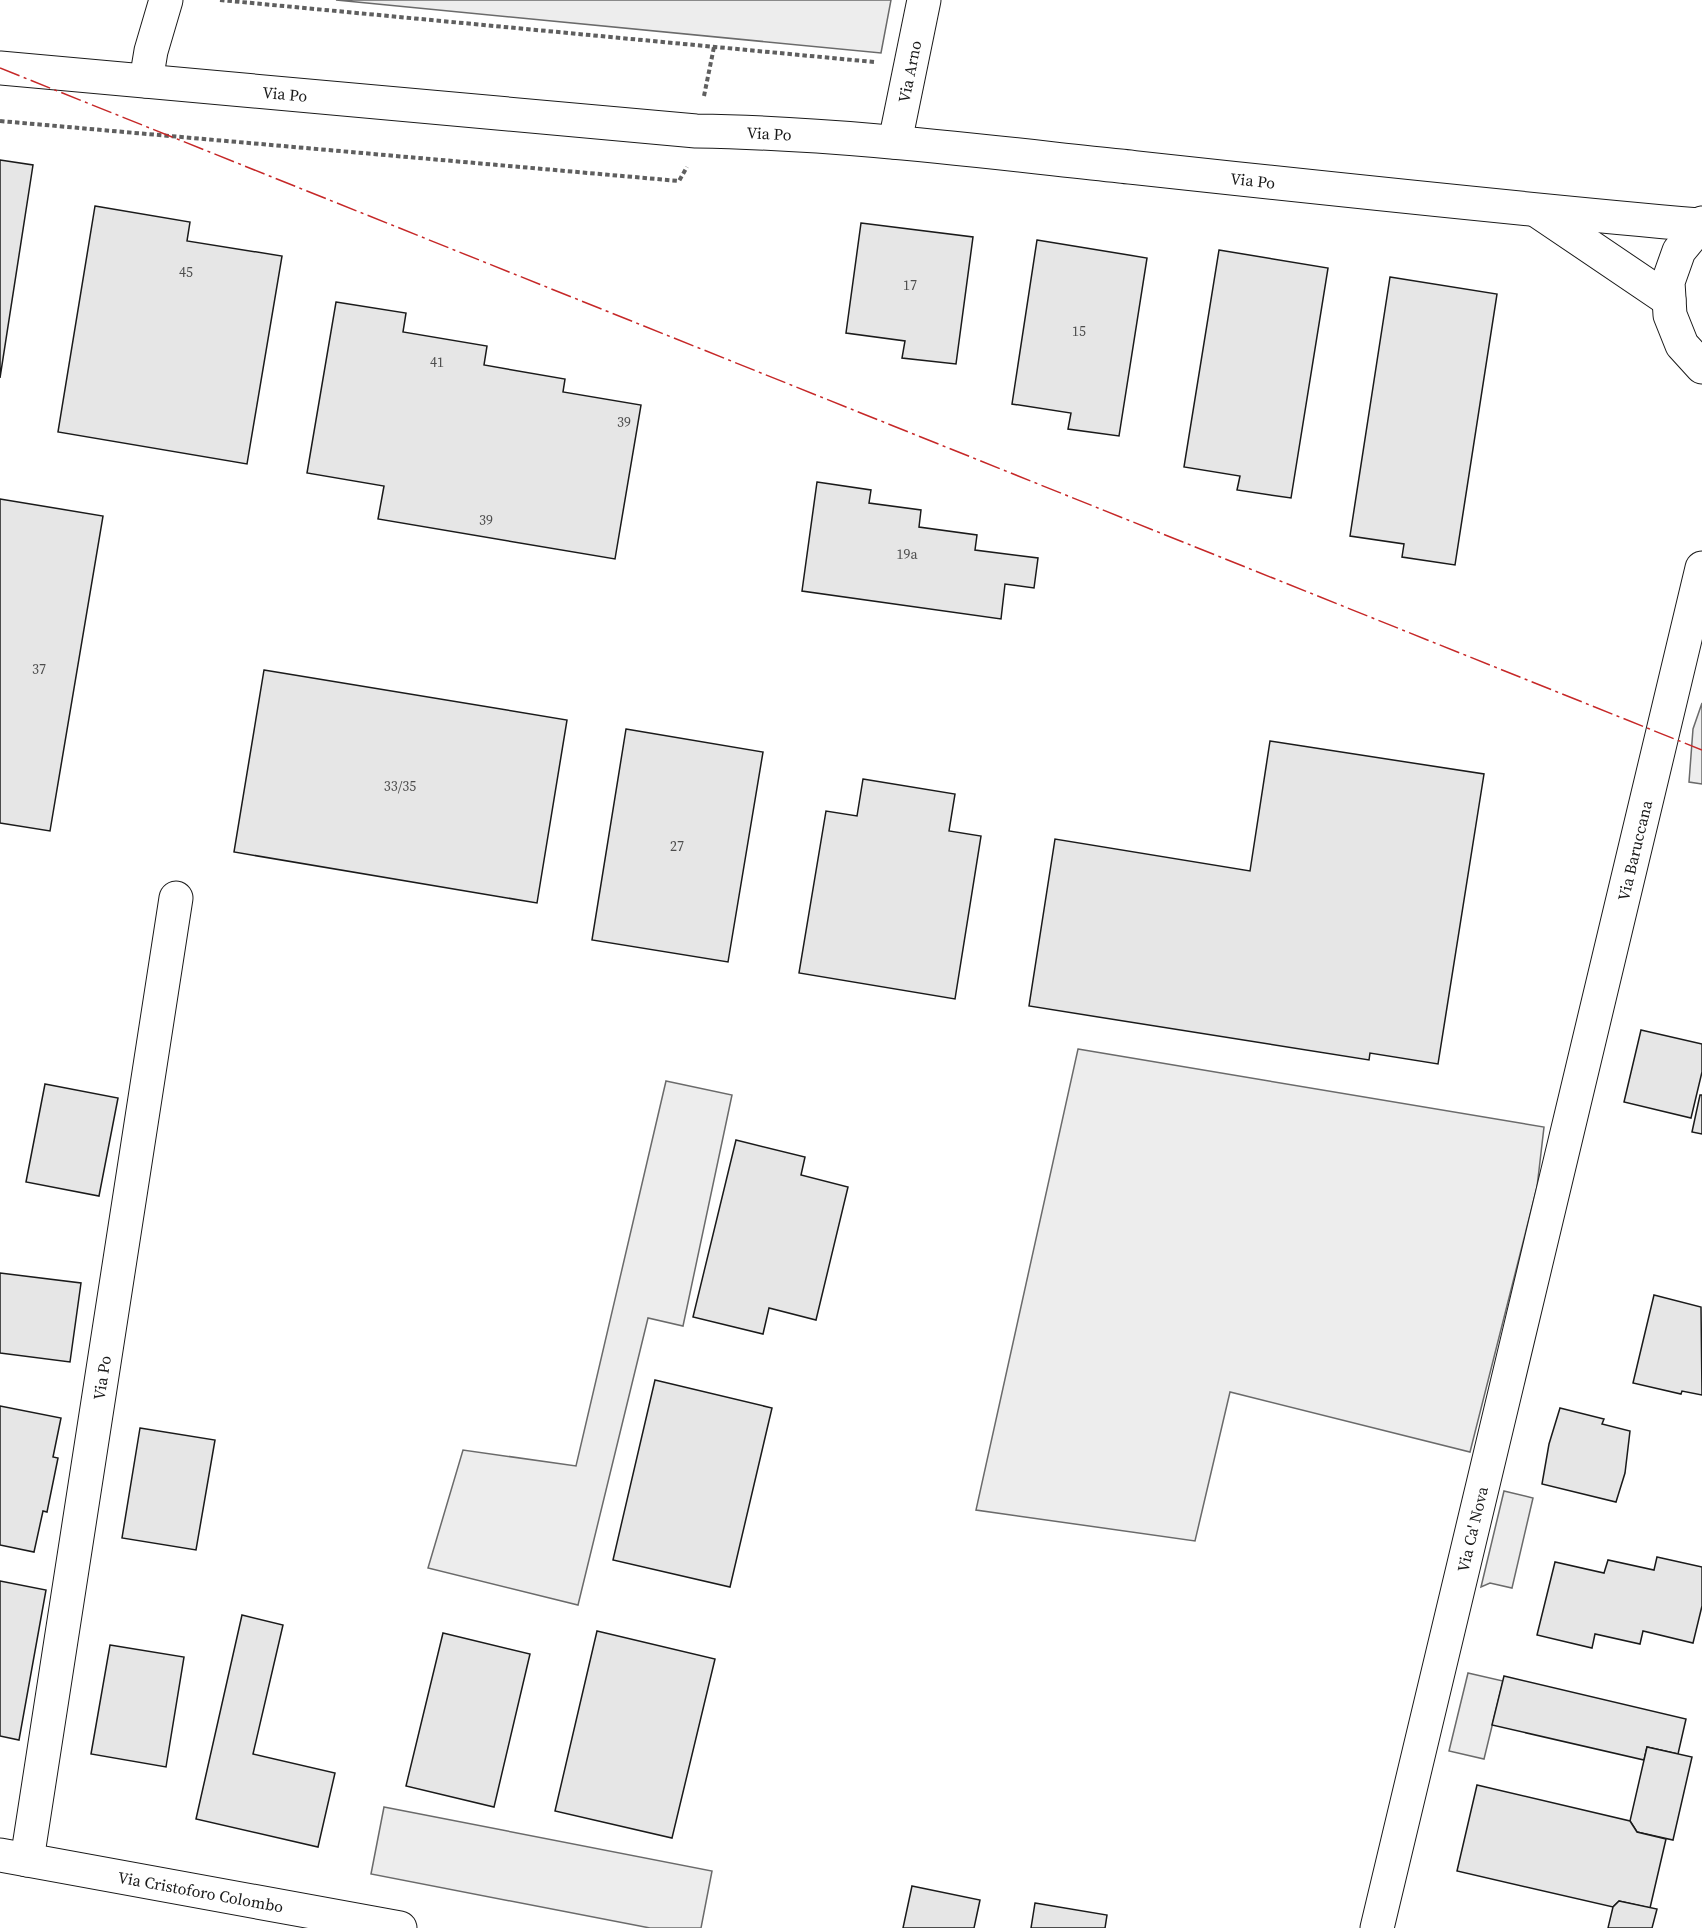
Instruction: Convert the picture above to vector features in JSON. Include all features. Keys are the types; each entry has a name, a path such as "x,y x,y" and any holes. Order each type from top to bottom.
{"street":[{"path":"146,81 151,51 166,0"},
{"name":"Via Arno","path":"895,142 924,0"},
{"name":"Via Po","path":"0,68 696,130 777,132 895,142 1538,211 1700,224"},
{"name":"Via Po","path":"1538,211 1669,300"},
{"path":"1700,224 1679,251 1668,282 1670,315 1682,345 1702,367"},
{"name":"Via Baruccana","path":"1568,1131 1702,568"},
{"name":"Via Po","path":"13,1857 176,898"},
{"name":"Via Ca' Nova","path":"1377,1928 1568,1131"},
{"name":"Via Cristoforo Colombo","path":"13,1857 400,1928"}],"path":[{"path":"220,0 879,62"},
{"path":"0,121 679,181 694,153 696,130 714,47"}],"shaded area":[{"path":"336,0 891,0 881,53"},
{"path":"1702,703 1702,784 1689,782 1693,729"},
{"path":"1078,1049 1544,1127 1537,1187 1470,1452 1230,1392 1195,1541 976,1510"},
{"path":"666,1081 732,1095 683,1326 648,1318 578,1605 428,1568 463,1450 576,1466"},
{"path":"1504,1491 1533,1498 1512,1588 1490,1583 1481,1587"},
{"path":"1468,1673 1503,1681 1484,1759 1449,1751"},
{"path":"384,1807 712,1871 701,1928 650,1928 371,1874"}],"building":[{"path":"0,160 33,165 0,378"},
{"path":"95,206 190,222 187,241 282,256 247,464 58,432"},
{"path":"861,223 973,237 956,364 902,358 905,341 846,333"},
{"path":"1037,240 1147,258 1119,436 1068,429 1071,413 1012,404"},
{"path":"1219,250 1328,268 1291,498 1237,490 1240,476 1184,467"},
{"path":"1390,277 1497,294 1455,565 1402,557 1404,544 1350,536"},
{"path":"336,302 406,313 403,332 487,346 484,365 565,379 563,392 641,405 615,559 378,519 384,486 307,473"},
{"path":"817,482 871,490 869,503 921,510 919,527 977,535 975,550 1038,558 1034,588 1005,584 1001,619 802,591"},
{"path":"0,499 103,516 50,831 0,823"},
{"path":"264,670 567,720 537,903 234,852"},
{"path":"626,729 763,752 728,962 592,940"},
{"path":"1270,741 1484,774 1438,1064 1370,1053 1369,1060 1029,1006 1055,839 1250,871"},
{"path":"863,779 955,794 949,831 981,836 955,999 799,973 826,811 857,816"},
{"path":"1641,1030 1702,1044 1702,1072 1691,1118 1624,1102"},
{"path":"45,1084 118,1098 99,1196 26,1182"},
{"path":"1700,1095 1702,1095 1702,1134 1692,1132"},
{"path":"736,1140 805,1157 801,1175 848,1187 816,1320 769,1308 763,1334 693,1317"},
{"path":"0,1273 81,1283 70,1362 0,1353"},
{"path":"1654,1295 1701,1307 1702,1395 1682,1391 1681,1394 1633,1383"},
{"path":"655,1380 772,1408 730,1587 613,1560"},
{"path":"0,1406 61,1418 53,1457 58,1458 47,1512 43,1511 34,1552 0,1545"},
{"path":"1560,1408 1604,1419 1602,1424 1630,1431 1625,1473 1616,1502 1542,1484 1549,1444"},
{"path":"140,1428 215,1440 196,1550 122,1538"},
{"path":"1657,1557 1702,1567 1702,1606 1693,1643 1643,1631 1640,1644 1595,1634 1592,1648 1537,1635 1555,1562 1604,1573 1608,1560 1654,1570"},
{"path":"0,1581 46,1590 19,1740 0,1736"},
{"path":"242,1615 283,1625 253,1754 335,1773 318,1847 196,1819"},
{"path":"597,1631 715,1659 672,1838 555,1811"},
{"path":"443,1633 530,1654 494,1807 406,1786"},
{"path":"110,1645 184,1657 166,1767 91,1754"},
{"path":"1504,1676 1686,1719 1678,1754 1647,1747 1644,1760 1492,1725"},
{"path":"1647,1747 1692,1757 1673,1840 1637,1832 1630,1821"},
{"path":"1477,1785 1630,1821 1637,1832 1666,1839 1650,1908 1619,1901 1613,1907 1457,1871"},
{"path":"912,1886 980,1900 974,1928 903,1928"},
{"path":"1619,1901 1657,1909 1652,1928 1608,1928 1613,1907"},
{"path":"1035,1903 1107,1915 1105,1928 1031,1928"}],"power":[{"path":"0,68 1702,750"}]}
